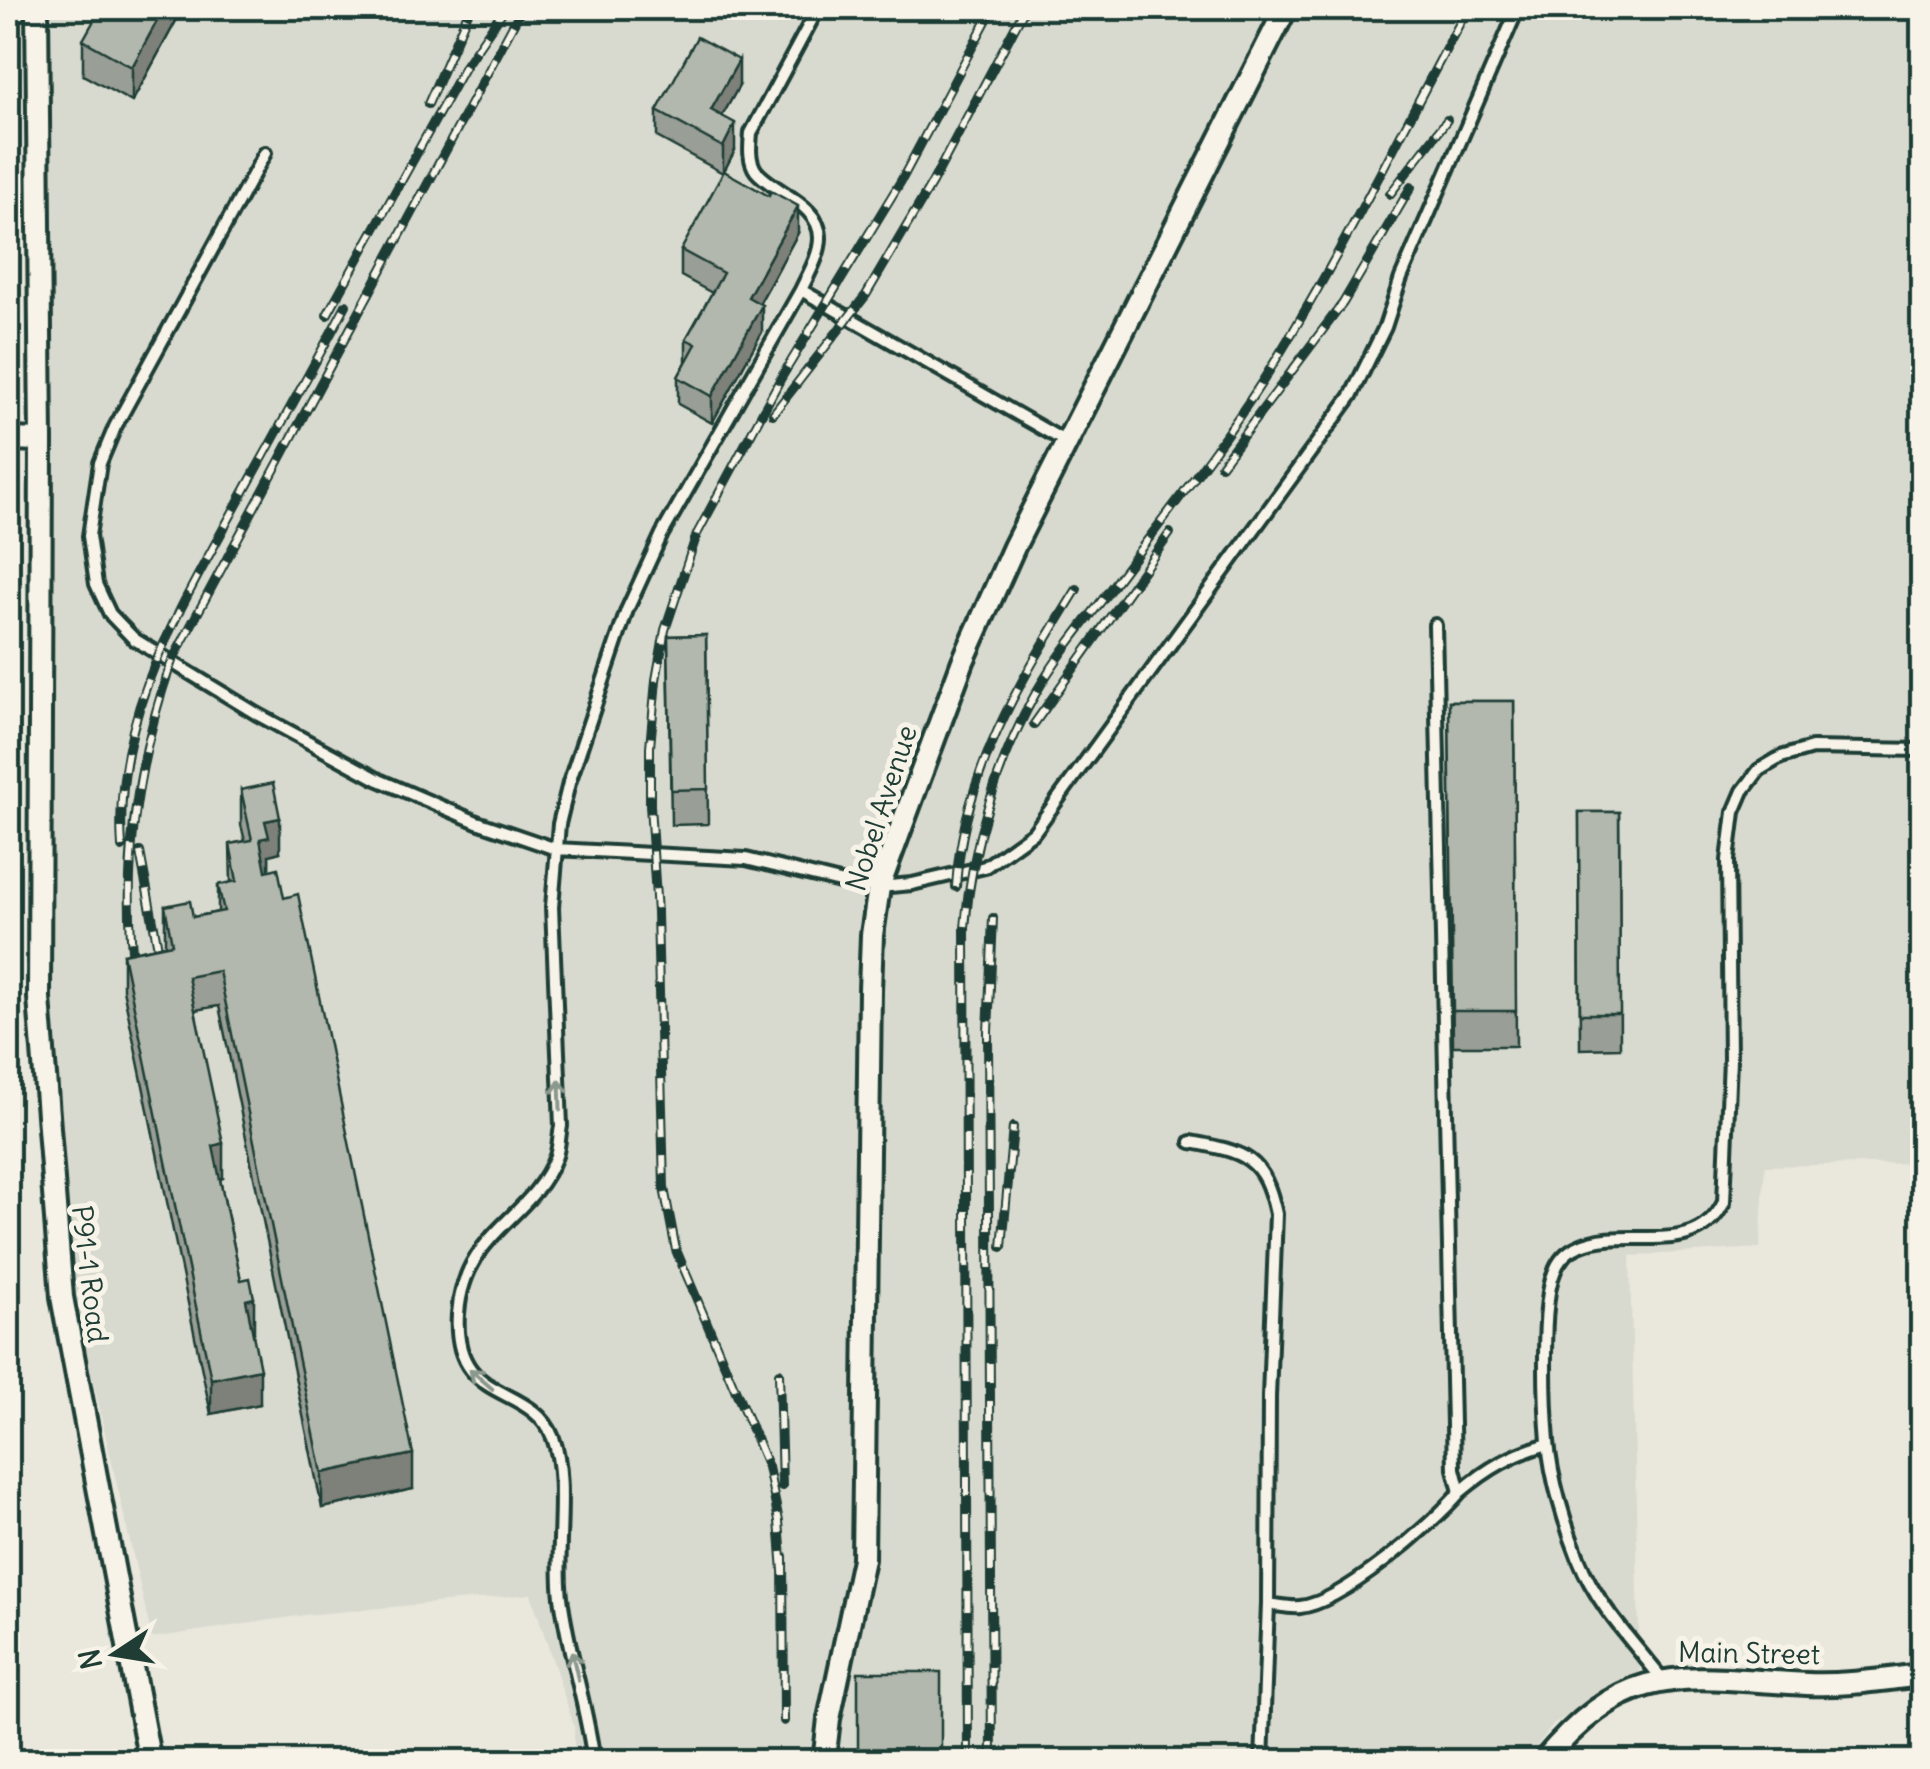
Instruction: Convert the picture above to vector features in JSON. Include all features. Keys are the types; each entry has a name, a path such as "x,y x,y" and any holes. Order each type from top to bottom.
{"street":[{"name":"P91-1 Road","path":"36,8 41,440 39,998 62,1297 150,1762"},
{"name":"Nobel Avenue","path":"824,1762 829,1719 863,1559 870,990 879,887 927,750 1014,547 1286,8"},
{"path":"8,439 41,440"},
{"name":"Main Street","path":"1543,1762 1583,1720 1634,1688 1662,1679 1694,1676 1810,1684 1922,1675"}],"lane":[{"path":"594,1762 561,1596 558,1460 553,1437 542,1419 481,1382 466,1366 459,1342 460,1299 476,1253 534,1192 556,1154 561,1126 552,906 556,848 569,782 627,610 662,534 801,290 820,237 804,208 756,170 749,152 751,133 818,8"},
{"path":"265,153 115,427 100,464 89,536 96,584 110,614 134,639 257,714 380,780 477,822 556,848 746,859 848,884 912,884 985,867 1034,832 1153,663 1324,437 1351,396 1385,327 1401,278 1518,8"},
{"path":"801,290 1067,443"},
{"path":"1435,625 1454,1469 1460,1492"},
{"path":"1662,1679 1596,1595 1578,1558 1548,1444 1547,1301 1553,1274 1563,1257 1580,1246 1605,1240 1683,1236 1702,1230 1716,1219 1724,1202 1730,1059 1728,860 1734,812 1743,791 1760,770 1780,757 1812,748 1922,750"},
{"path":"1190,1142 1236,1152 1258,1164 1270,1186 1276,1214 1262,1762"},
{"path":"1268,1604 1301,1607 1346,1587 1443,1512 1487,1469 1518,1452 1548,1444"}],"shaded area":[{"path":"51,8 1922,8 1922,1163 1765,1166 1760,1248 1630,1256 1640,1672 1554,1724 1525,1761 574,1761 574,1726 531,1594 305,1615 152,1638 75,1302 48,969"},
{"path":"8,110 20,903 8,904"}],"building":[{"path":"101,8 164,8 132,67 83,40"},
{"path":"697,37 739,60 711,110 735,123 723,147 657,111"},
{"path":"724,171 769,196 771,191 798,206 748,297 762,305 712,396 678,377 696,344 686,339 723,273 681,250"},
{"path":"706,635 708,789 671,790 668,636"},
{"path":"1449,701 1514,701 1516,1011 1453,1011"},
{"path":"273,783 280,818 265,821 269,837 260,839 266,871 278,868 284,898 298,894 413,1454 322,1473 219,971 188,977 223,1143 213,1146 241,1280 250,1278 254,1298 246,1300 260,1369 211,1379 123,954 172,944 165,906 190,901 193,917 224,911 218,885 237,881 230,844 252,840 241,790"},
{"path":"1579,812 1619,812 1620,1014 1580,1014"},
{"path":"858,1672 941,1672 941,1762 844,1762 844,1751 858,1752"}],"railway":[{"path":"428,104 470,8"},
{"path":"327,315 465,66 505,8"},
{"path":"135,979 130,899 135,818 149,739 172,661 522,8"},
{"path":"783,1571 779,1521 768,1467 676,1250 664,1188 657,913 650,805 656,680 665,630 697,534 781,378 901,181 993,8"},
{"path":"773,414 866,295 932,183 1025,8"},
{"path":"968,1762 965,928 973,867 988,806 1037,691 1264,379 1344,242 1468,8"},
{"path":"1390,194 1447,120"},
{"path":"1221,465 1343,303 1411,187"},
{"path":"122,847 122,800 128,754 153,669 192,587 346,305"},
{"path":"1034,724 1170,533"},
{"path":"956,887 970,806 997,731 1077,589"},
{"path":"140,852 163,975"},
{"path":"992,1762 988,1032 993,918"},
{"path":"1002,1247 1013,1127"},
{"path":"779,1373 782,1486"},
{"path":"783,1556 784,1721"}]}
